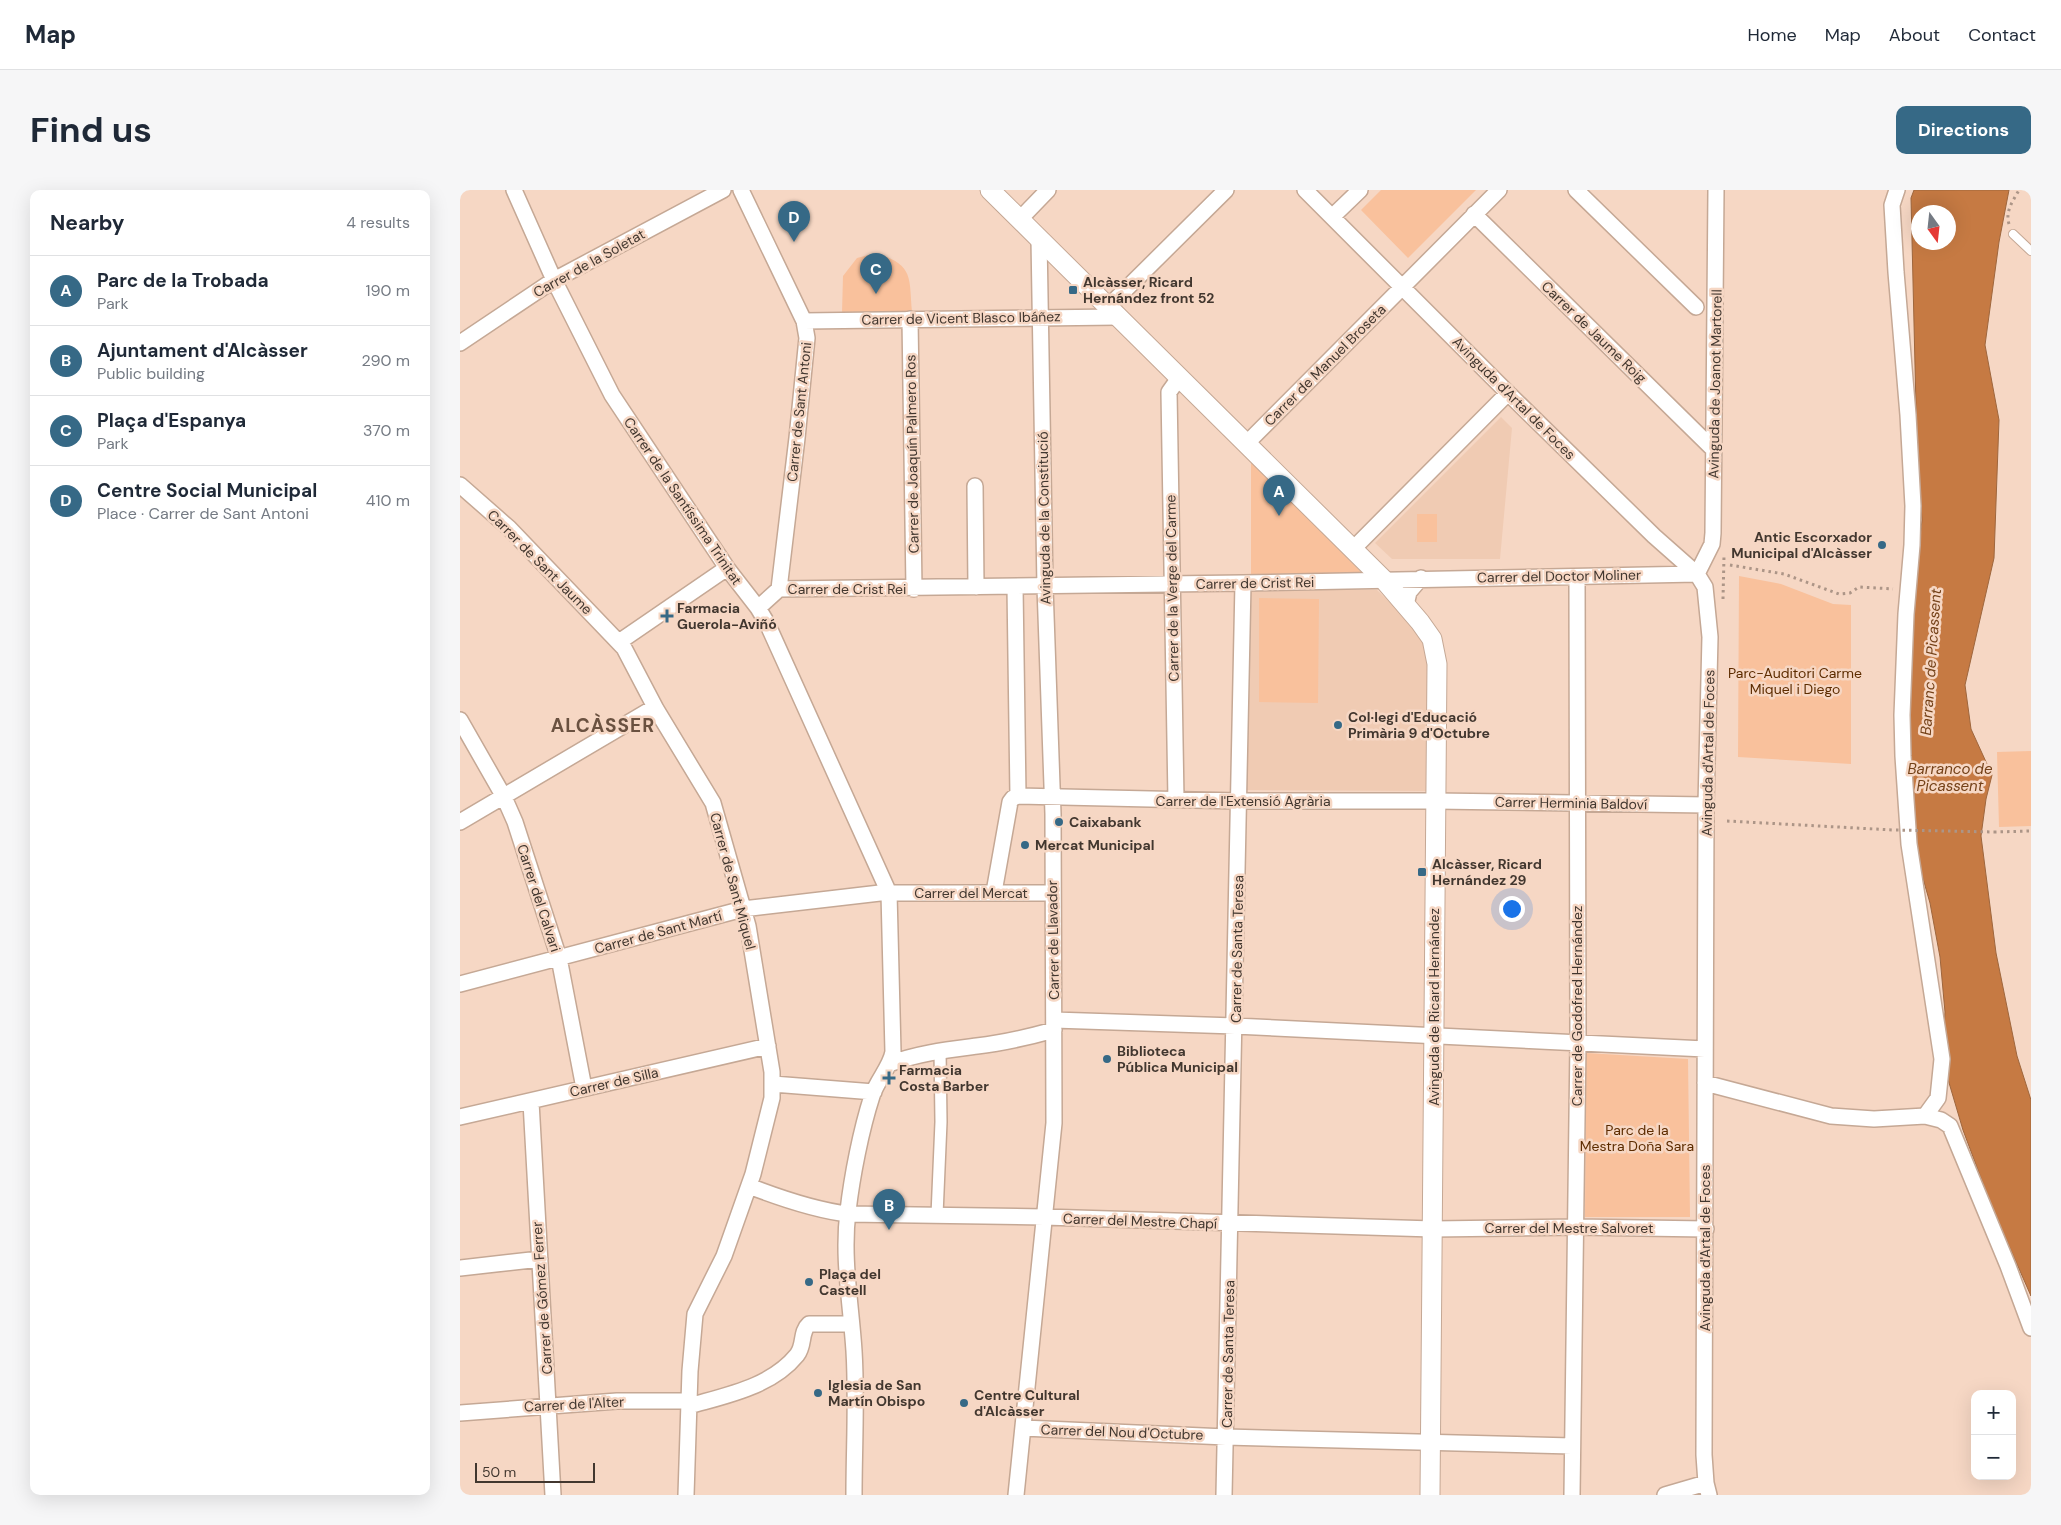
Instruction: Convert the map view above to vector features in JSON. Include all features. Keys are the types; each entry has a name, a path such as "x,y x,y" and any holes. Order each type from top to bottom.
{"street":[{"name":"Carrer de la Santíssima Trinitat","path":"514,190 554,280 612,394 727,568 758,608 773,634 890,893"},
{"name":"Carrer de la Soletat","path":"460,343 554,280 723,190"},
{"name":"Carrer de Sant Antoni","path":"740,190 804,321 807,338 798,438 779,589"},
{"name":"Avinguda de Ricard Hernández","path":"990,190 1353,548 1406,605 1432,639 1437,664 1430,1495"},
{"path":"1020,219 1048,190"},
{"path":"1113,312 1226,190"},
{"name":"Avinguda d'Artal de Foces","path":"1305,190 1508,393 1654,536 1697,574 1705,587 1710,638 1706,805 1704,1455 1708,1489"},
{"path":"1332,217 1360,190"},
{"name":"Carrer de Manuel Broseta","path":"1246,443 1499,190"},
{"path":"1576,190 1696,307"},
{"name":"Avinguda de Joanot Martorell","path":"1697,574 1712,544 1716,190"},
{"path":"1896,190 1892,205 1913,506 1902,715 1909,835 1942,1059 1938,1098 1925,1116"},
{"name":"Carrer de Jaume Roig","path":"1474,214 1714,450"},
{"name":"Avinguda de la Constitució","path":"1039,239 1045,587 1052,798"},
{"name":"Carrer de Vicent Blasco Ibáñez","path":"804,321 1041,317 1113,312"},
{"name":"Carrer de Joaquín Palmero Ros","path":"910,319 914,589"},
{"name":"Carrer de la Verge del Carme","path":"1176,800 1169,392 1179,378"},
{"path":"1353,548 1508,393"},
{"name":"Carrer de Sant Jaume","path":"460,485 509,528 619,642"},
{"path":"975,486 976,587"},
{"path":"619,642 727,568"},
{"name":"Carrer del Doctor Moliner","path":"1384,580 1697,574"},
{"name":"Carrer de Godofred Hernández","path":"1572,1495 1578,1042 1577,577"},
{"path":"1406,605 1410,592 1421,578"},
{"name":"Carrer de Crist Rei","path":"779,589 914,589 1384,580"},
{"name":"Carrer de Santa Teresa","path":"1224,1495 1240,801 1243,583"},
{"path":"1015,587 1018,796"},
{"path":"758,608 779,589"},
{"name":"Carrer de Sant Miquel","path":"619,642 655,707 713,803 748,926 773,1084 772,1098 749,1186 724,1256 695,1314 689,1403 686,1495"},
{"path":"460,822 655,707"},
{"name":"Carrer del Calvari","path":"460,720 504,797 515,822 559,958 584,1088"},
{"path":"994,892 1010,802 1018,796 1052,798"},
{"name":"Carrer de l'Extensió Agrària","path":"1052,798 1240,801 1435,801"},
{"name":"Carrer de Llavador","path":"1016,1495 1054,1123 1052,798"},
{"name":"Carrer Herminia Baldoví","path":"1435,801 1706,805"},
{"path":"854,1495 855,1388 846,1252 848,1214 855,1170 874,1092 890,1064 894,1044 890,893"},
{"name":"Carrer del Mercat","path":"890,893 1052,893"},
{"name":"Carrer de Sant Martí","path":"460,984 743,909 856,895 890,893"},
{"path":"890,1064 905,1058 940,1050 1017,1039 1054,1025 1235,1026 1706,1049"},
{"name":"Carrer de Silla","path":"460,1117 768,1046"},
{"path":"937,1215 941,1122 940,1050"},
{"path":"1706,1083 1831,1116 1874,1119 1925,1116 1941,1120 1950,1126 2008,1266 2031,1328"},
{"path":"773,1084 874,1092"},
{"name":"Carrer de Gómez Ferrer","path":"531,1102 553,1495"},
{"name":"Carrer del Mestre Chapí","path":"749,1186 802,1204 848,1214 1044,1217 1433,1229"},
{"name":"Carrer del Mestre Salvoret","path":"1433,1229 1576,1227 1706,1229"},
{"path":"460,1268 540,1259"},
{"name":"Carrer de l'Alter","path":"460,1413 617,1401 689,1403 770,1379 799,1352 804,1328 809,1324 851,1324"},
{"name":"Carrer del Nou d'Octubre","path":"1023,1428 1226,1437 1572,1446"},
{"path":"1666,1495 1708,1489"}],"lane":[{"path":"2012,234 2031,251"}],"path":[{"path":"2012,234 2007,218 2010,206 2019,190"},
{"path":"1730,565 1784,574 1839,594 1846,594 1860,587 1908,592"},
{"path":"1727,821 1896,830 2031,831"}],"shaded area":[{"path":"1501,417 1512,428 1500,559 1392,559 1375,543"},
{"name":"Col·legi d'Educació Primària 9 d'Octubre","path":"1249,590 1377,590 1410,622 1423,643 1428,659 1426,791 1247,790"}],"green space":[{"path":"1381,190 1476,190 1408,258 1361,210"},
{"path":"876,253 897,262 907,274 912,312 842,313 843,276 857,258"},
{"path":"1251,459 1362,573 1251,575"},
{"path":"1417,514 1437,514 1437,542 1417,542"},
{"name":"Parc-Auditori Carme Miquel i Diego","path":"1739,576 1781,584 1833,604 1851,605 1851,764 1738,757"},
{"path":"1259,598 1319,599 1318,703 1259,702"},
{"path":"2031,751 2031,826 1999,827 1997,752"},
{"name":"Parc de la Mestra Doña Sara","path":"1586,1053 1688,1059 1690,1217 1585,1217"}],"water":[{"path":"1914,190 2009,190 1999,242 1985,345 1999,420 1994,558 1965,685 1971,729 1992,775 1986,799 1981,836 1996,953 2017,1056 2031,1100 2031,1296 1991,1205 1963,1130 1942,1059 1945,1012 1940,957 1930,903 1918,861 1912,800 1909,665 1912,605 1922,520 1917,449 1912,250 1956,250 1956,205 1911,205"}],"place":[{"name":"Centre Social Municipal","path":"794,242"},
{"name":"Alcàsser, Ricard Hernández front 52","path":"1073,290"},
{"name":"Plaça d'Espanya","path":"876,294"},
{"name":"Parc de la Trobada","path":"1279,516"},
{"name":"Antic Escorxador Municipal d'Alcàsser","path":"1882,545"},
{"name":"Farmacia Guerola-Aviñó","path":"667,616"},
{"name":"Col·legi d'Educació Primària 9 d'Octubre","path":"1338,725"},
{"name":"Caixabank","path":"1059,822"},
{"name":"Mercat Municipal","path":"1025,845"},
{"name":"Alcàsser, Ricard Hernández 29","path":"1422,872"},
{"name":"Biblioteca Pública Municipal","path":"1107,1059"},
{"name":"Farmacia Costa Barber","path":"889,1078"},
{"name":"Ajuntament d'Alcàsser","path":"889,1230"},
{"name":"Plaça del Castell","path":"809,1282"},
{"name":"Iglesia de San Martín Obispo","path":"818,1393"},
{"name":"Centre Cultural d'Alcàsser","path":"964,1403"}],"district":[{"name":"ALCÀSSER","path":"603,725"}],"water label":[{"name":"Barranc de Picassent","path":"1931,662"},
{"name":"Barranco de Picassent","path":"1950,778"}]}
